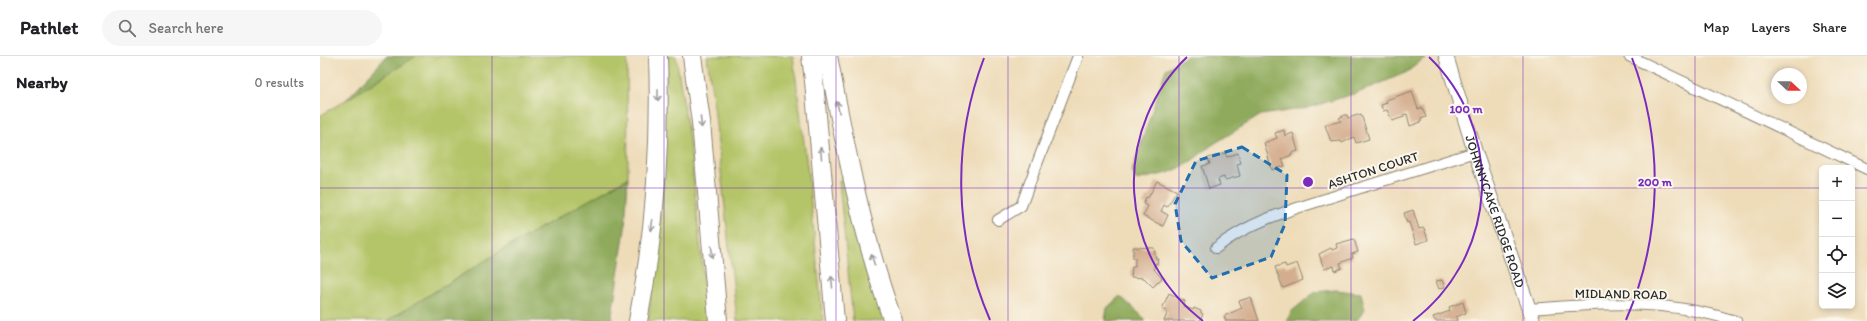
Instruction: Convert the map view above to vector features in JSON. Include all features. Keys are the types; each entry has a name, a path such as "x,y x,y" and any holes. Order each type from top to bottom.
{"highway":[{"path":"638,321 646,280 658,171 658,56"},
{"path":"692,56 701,122 718,321"},
{"path":"811,56 835,321"},
{"path":"828,56 856,199 868,245 893,321"}],"main road":[{"name":"JOHNNYCAKE RIDGE ROAD","path":"1446,56 1475,152 1531,315"}],"street":[{"path":"998,220 1022,206 1078,56"},
{"path":"1629,56 1867,169"},
{"name":"ASHTON COURT","path":"1216,248 1231,235 1254,223 1475,152"},
{"name":"MIDLAND ROAD","path":"1531,315 1600,304 1661,306 1693,310 1736,321"}],"highlighted area":[{"path":"1242,147 1287,175 1285,224 1271,257 1212,278 1181,241 1175,204 1196,161"}],"green space":[{"path":"387,56 416,56 346,100"},
{"path":"416,56 627,56 628,178 514,243 387,321 320,321 320,116"},
{"path":"667,56 676,56 690,145 708,321 648,321 658,239"},
{"path":"707,56 793,56 808,174 823,321 737,321 714,106"},
{"path":"1187,56 1427,56 1407,72 1360,92 1307,108 1261,115 1212,145 1186,165 1168,173 1136,180 1132,171 1166,69"},
{"path":"628,178 625,229 611,321 387,321 514,243"},
{"path":"844,180 864,261 884,321 853,321 839,181"},
{"path":"1336,290 1361,293 1365,310 1356,321 1287,321 1291,312 1315,292"},
{"path":"1120,296 1146,321 1105,321 1107,308"}],"building":[{"path":"1412,91 1418,109 1422,108 1426,117 1421,119 1421,122 1410,126 1407,114 1403,115 1404,117 1392,121 1387,110 1383,111 1381,105 1387,103 1386,100"},
{"path":"1361,114 1369,139 1356,143 1354,137 1342,143 1341,141 1331,142 1325,125 1341,121 1339,118 1345,115 1347,115 1348,118"},
{"path":"1284,130 1285,136 1293,133 1298,151 1282,159 1285,166 1272,170 1264,143 1277,138 1275,133"},
{"path":"1225,153 1227,157 1238,153 1241,163 1237,164 1240,176 1225,180 1224,177 1218,179 1220,185 1209,189 1202,166 1210,164 1208,158"},
{"path":"1157,181 1177,191 1167,207 1164,205 1161,211 1168,215 1163,226 1143,216 1148,206 1143,204"},
{"path":"1413,210 1419,229 1424,228 1428,240 1416,244 1409,222 1407,223 1404,213"},
{"path":"1354,239 1358,252 1352,254 1353,258 1340,263 1342,268 1335,271 1334,266 1324,269 1319,254 1331,248 1332,250 1337,248 1336,244"},
{"path":"1133,247 1154,248 1156,259 1158,259 1157,264 1154,264 1154,269 1162,278 1153,287 1144,278 1131,277 1132,267 1135,267"},
{"path":"1297,263 1303,280 1283,288 1275,267 1285,264 1286,267"},
{"path":"1442,280 1445,287 1439,289 1436,281"},
{"path":"1169,293 1185,301 1183,306 1201,311 1203,314 1200,321 1164,321 1168,311 1162,309"},
{"path":"1251,297 1259,321 1226,321 1224,316 1242,308 1239,301"},
{"path":"1463,302 1466,313 1456,317 1457,321 1435,321 1433,317 1450,311 1449,307"}]}
